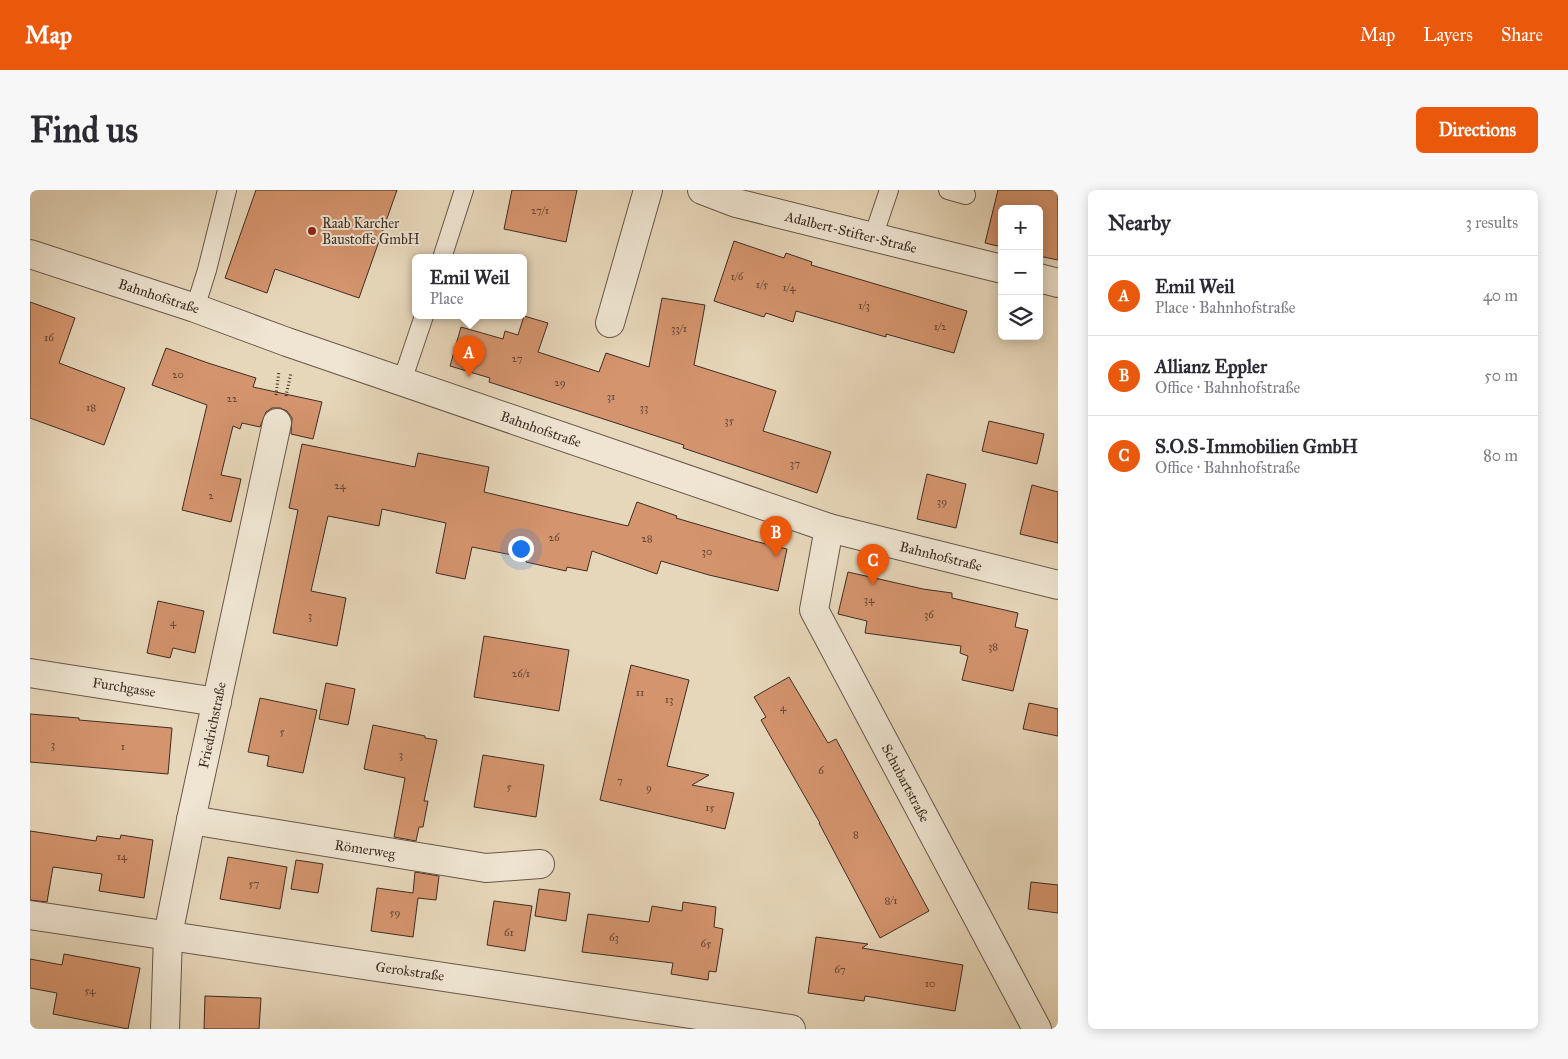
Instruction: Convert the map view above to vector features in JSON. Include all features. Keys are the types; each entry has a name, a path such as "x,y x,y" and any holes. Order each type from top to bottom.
{"street":[{"path":"610,323 648,190"},
{"name":"Adalbert-Stifter-Straße","path":"702,190 736,203 998,268"},
{"name":"Bahnhofstraße","path":"30,254 195,308 287,342 829,528 1058,585"},
{"path":"1043,279 1058,283"},
{"name":"Friedrichstraße","path":"165,1029 168,936 191,820 281,411"},
{"name":"Schubartstraße","path":"829,528 814,610 1037,1029"},
{"name":"Furchgasse","path":"30,673 217,702"},
{"name":"Römerweg","path":"191,820 486,868 540,864"},
{"name":"Gerokstraße","path":"30,915 790,1029"}],"lane":[{"path":"195,308 207,270 227,190"},
{"path":"443,254 464,190"},
{"path":"873,237 889,190"},
{"path":"948,190 966,195"},
{"path":"402,381 423,319"}],"path":[{"path":"281,411 276,393 287,342"},
{"path":"281,411 292,372"}],"building":[{"name":"Raab Karcher Baustoffe GmbH","path":"256,190 397,190 359,298 275,269 267,293 225,278"},
{"path":"512,190 577,190 566,242 504,229"},
{"path":"998,190 1058,190 1058,260 1043,257 1043,205 998,205 998,246 985,243"},
{"path":"734,241 784,258 786,253 812,262 811,265 967,311 954,353 886,334 886,337 796,311 793,322 766,313 764,317 714,301"},
{"path":"662,298 705,305 694,365 776,391 763,431 831,452 817,493 683,448 684,445 489,382 490,378 450,366 461,327 503,339 505,331 518,335 523,319 527,319 527,317 548,323 538,352 599,372 606,353 649,367"},
{"path":"30,302 75,318 59,363 125,388 104,445 30,418"},
{"path":"166,348 256,378 253,387 322,402 313,439 291,434 292,418 287,411 280,408 272,408 266,412 260,427 242,423 240,429 233,426 221,475 241,479 231,522 182,510 207,405 152,385"},
{"path":"989,421 1044,434 1037,464 982,451"},
{"path":"302,444 415,467 418,453 489,467 484,492 628,526 637,502 677,516 676,518 787,549 778,591 709,575 661,561 657,574 592,551 587,571 567,567 566,571 526,562 527,558 472,547 465,579 436,573 446,523 382,509 379,526 328,516 311,591 346,598 337,646 273,633 298,510 289,508"},
{"path":"927,474 966,484 956,528 917,519"},
{"path":"1032,485 1058,492 1058,543 1020,534"},
{"path":"848,572 923,589 952,593 952,598 1018,613 1015,627 1028,630 1013,691 962,680 968,656 960,653 961,646 865,633 867,621 838,614"},
{"path":"158,601 204,611 195,653 173,648 170,658 147,653"},
{"path":"484,636 569,650 559,711 474,697"},
{"path":"631,665 689,680 667,766 709,775 692,785 734,793 725,829 600,800"},
{"path":"789,677 828,743 836,739 929,911 880,938 820,823 761,720 766,717 754,697"},
{"path":"326,683 355,689 348,725 319,719"},
{"path":"260,698 317,710 303,773 267,766 269,756 248,752"},
{"path":"1029,703 1058,709 1058,736 1023,729"},
{"path":"30,714 172,728 168,774 30,762"},
{"path":"373,725 437,740 424,801 428,801 423,827 419,827 416,841 394,837 405,778 364,769"},
{"path":"483,755 544,765 536,817 474,807"},
{"path":"30,831 96,841 97,836 120,839 121,835 153,840 144,898 99,891 102,874 53,867 47,902 30,900"},
{"path":"228,857 287,867 280,909 220,899"},
{"path":"296,860 323,864 318,893 291,889"},
{"path":"415,872 439,876 436,900 418,898 413,937 371,931 377,888 413,893"},
{"path":"1031,882 1058,885 1058,913 1028,909"},
{"path":"539,889 570,893 566,921 535,916"},
{"path":"494,901 532,906 525,951 487,945"},
{"path":"683,902 716,907 714,927 723,929 716,972 709,971 708,980 671,974 673,963 582,952 588,914 649,922 652,906 682,911"},
{"path":"816,937 868,944 862,948 963,965 955,1011 865,996 864,1001 808,993"},
{"path":"64,954 140,968 128,1029 53,1014 57,993 30,988 30,959 62,965"},
{"path":"205,996 261,998 259,1029 204,1029"}],"place":[{"name":"Raab Karcher Baustoffe GmbH","path":"312,231"},
{"name":"Emil Weil","path":"469,377"},
{"name":"Allianz Eppler","path":"776,557"},
{"name":"S.O.S-Immobilien GmbH","path":"873,585"}]}
